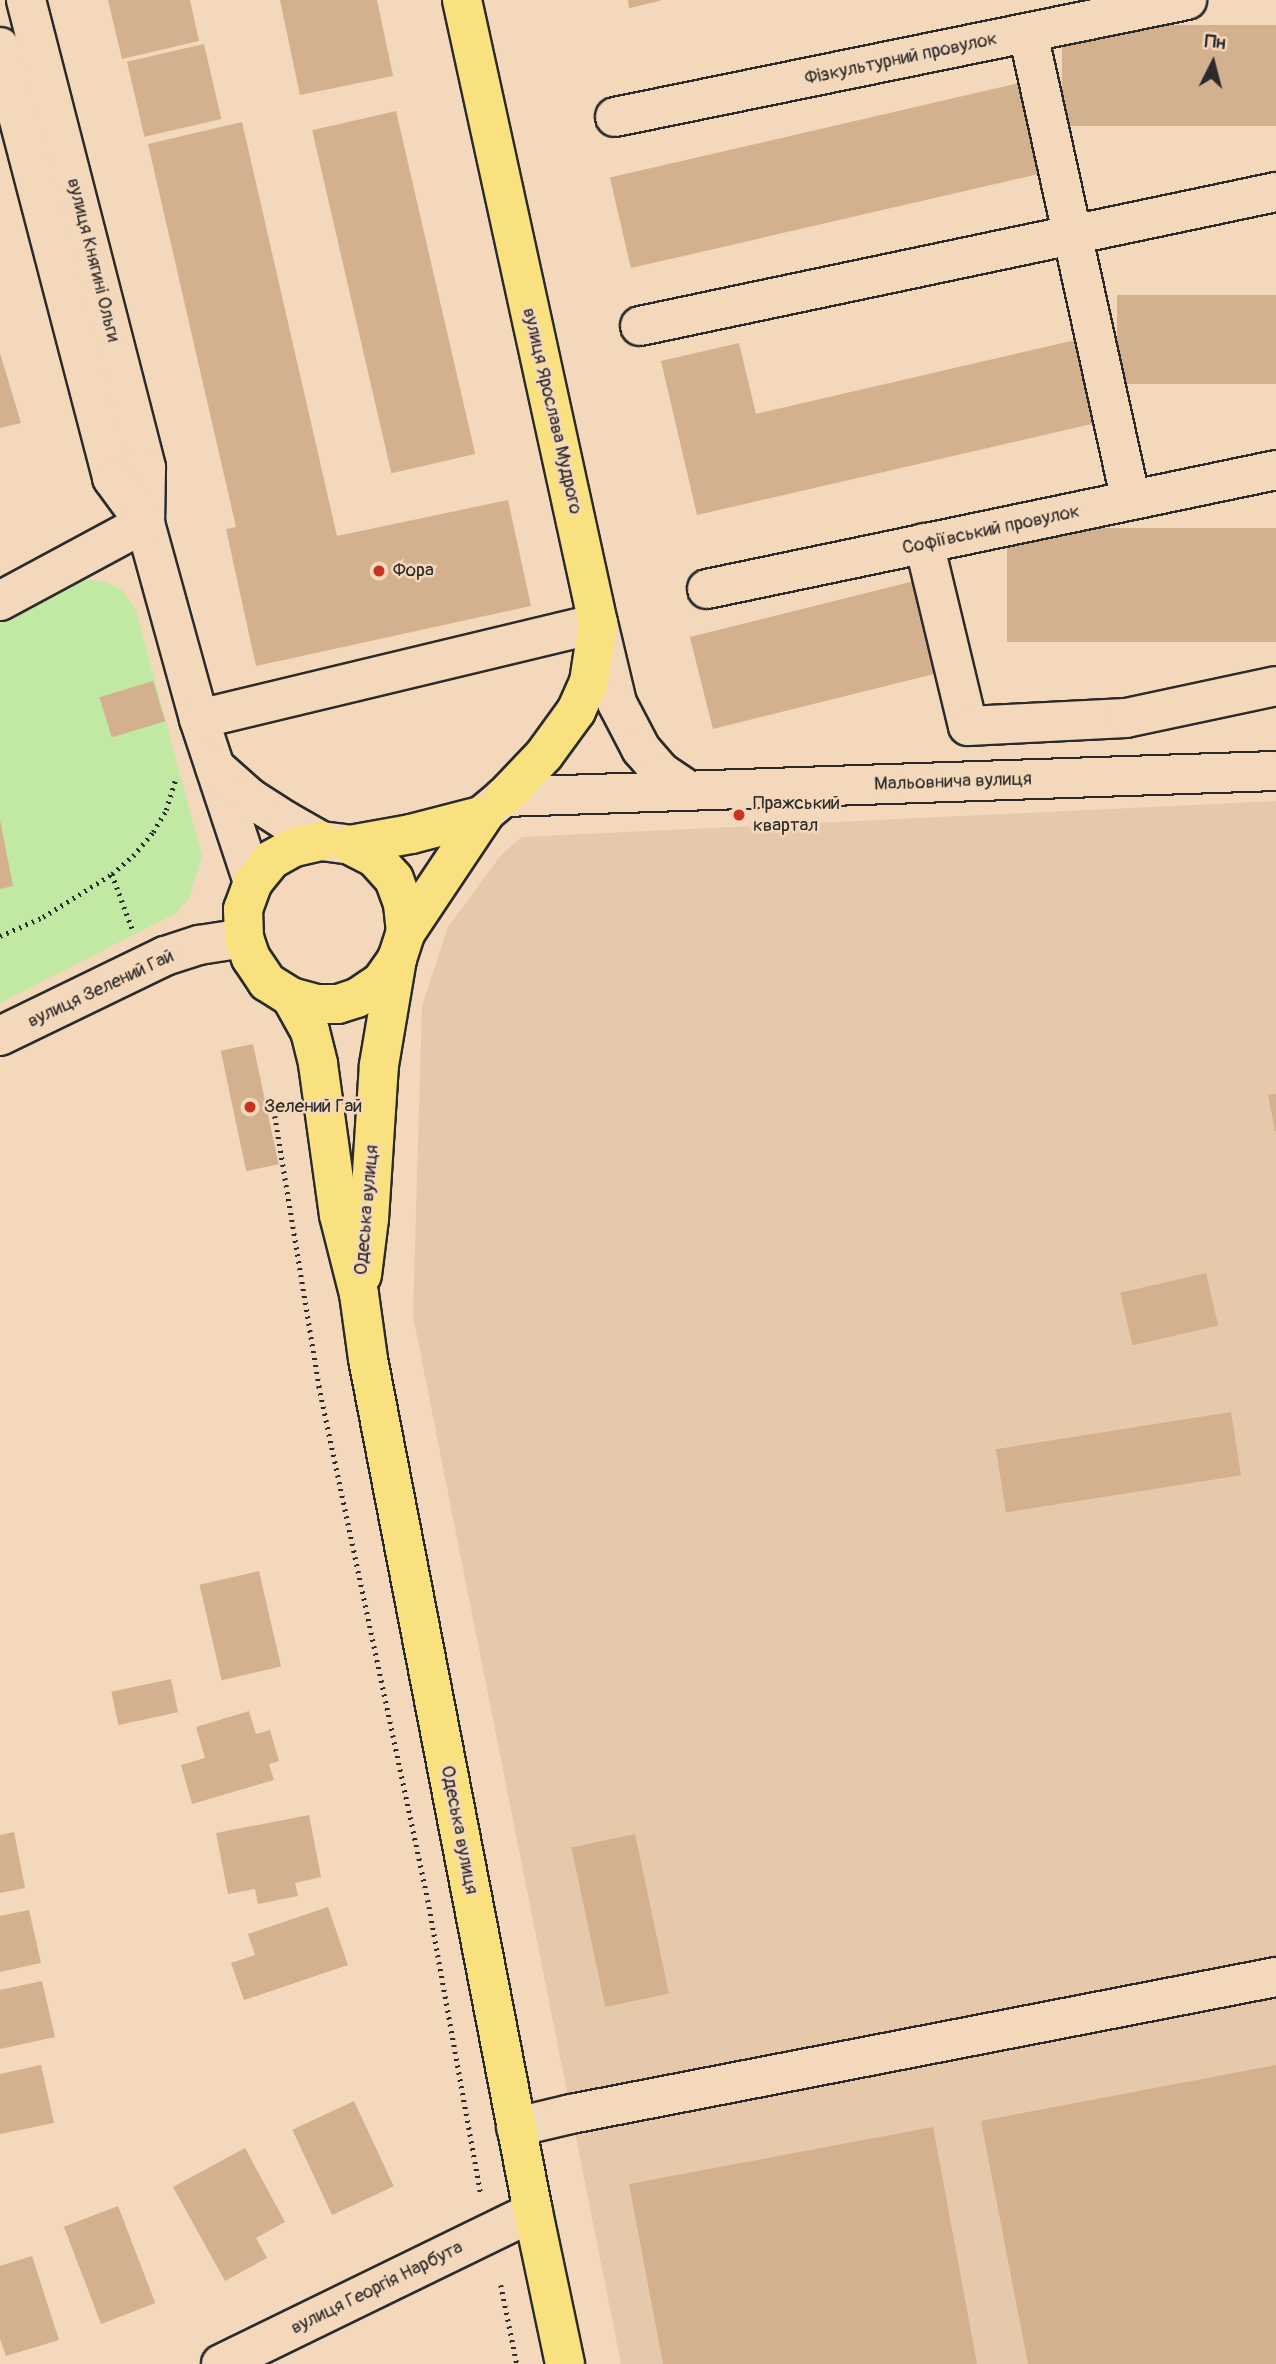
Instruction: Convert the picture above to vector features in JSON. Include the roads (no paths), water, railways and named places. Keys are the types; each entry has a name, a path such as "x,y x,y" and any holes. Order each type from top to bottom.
{"main road":[{"name":"вулиця Ярослава Мудрого","path":"401,946 494,806 544,755 576,711 589,682 598,623 462,0"},
{"path":"335,843 375,858 394,880 403,904 401,946 381,982 357,998 338,1004 318,1004 291,997 267,982 251,958 244,938 243,909 253,882 271,860 294,847 411,834 494,806"},
{"name":"Одеська вулиця","path":"359,1294 369,1219 379,1065 401,946"},
{"name":"Одеська вулиця","path":"291,997 310,1031 318,1064 339,1215 359,1294 368,1359 516,2127 565,2364"}],"street":[{"name":"вулиця Княгині Ольги","path":"26,0 146,468 145,523 199,719 253,882"},
{"name":"Фізкультурний провулок","path":"615,117 1187,0"},
{"path":"1028,33 1131,500"},
{"name":"вулиця Княгині Ольги","path":"0,47 112,478 145,523"},
{"path":"640,326 1276,192"},
{"name":"Софіївський провулок","path":"707,589 1276,470"},
{"path":"0,601 145,523"},
{"path":"925,543 968,726 1126,718 1276,686"},
{"path":"199,719 598,623 617,703 641,749 661,772 689,792"},
{"path":"214,766 250,798 335,843"},
{"name":"Мальовнича вулиця","path":"494,806 689,792 1276,771"},
{"name":"вулиця Зелений Гай","path":"0,1036 165,956 199,945 244,938"},
{"path":"516,2127 571,2114 1276,1977"},
{"name":"вулиця Георгія Нарбута","path":"221,2364 533,2212"}],"place":[{"name":"Фора","path":"379,571"},
{"name":"Пражський квартал","path":"739,815"},
{"name":"Зелений Гай","path":"250,1107"}]}
